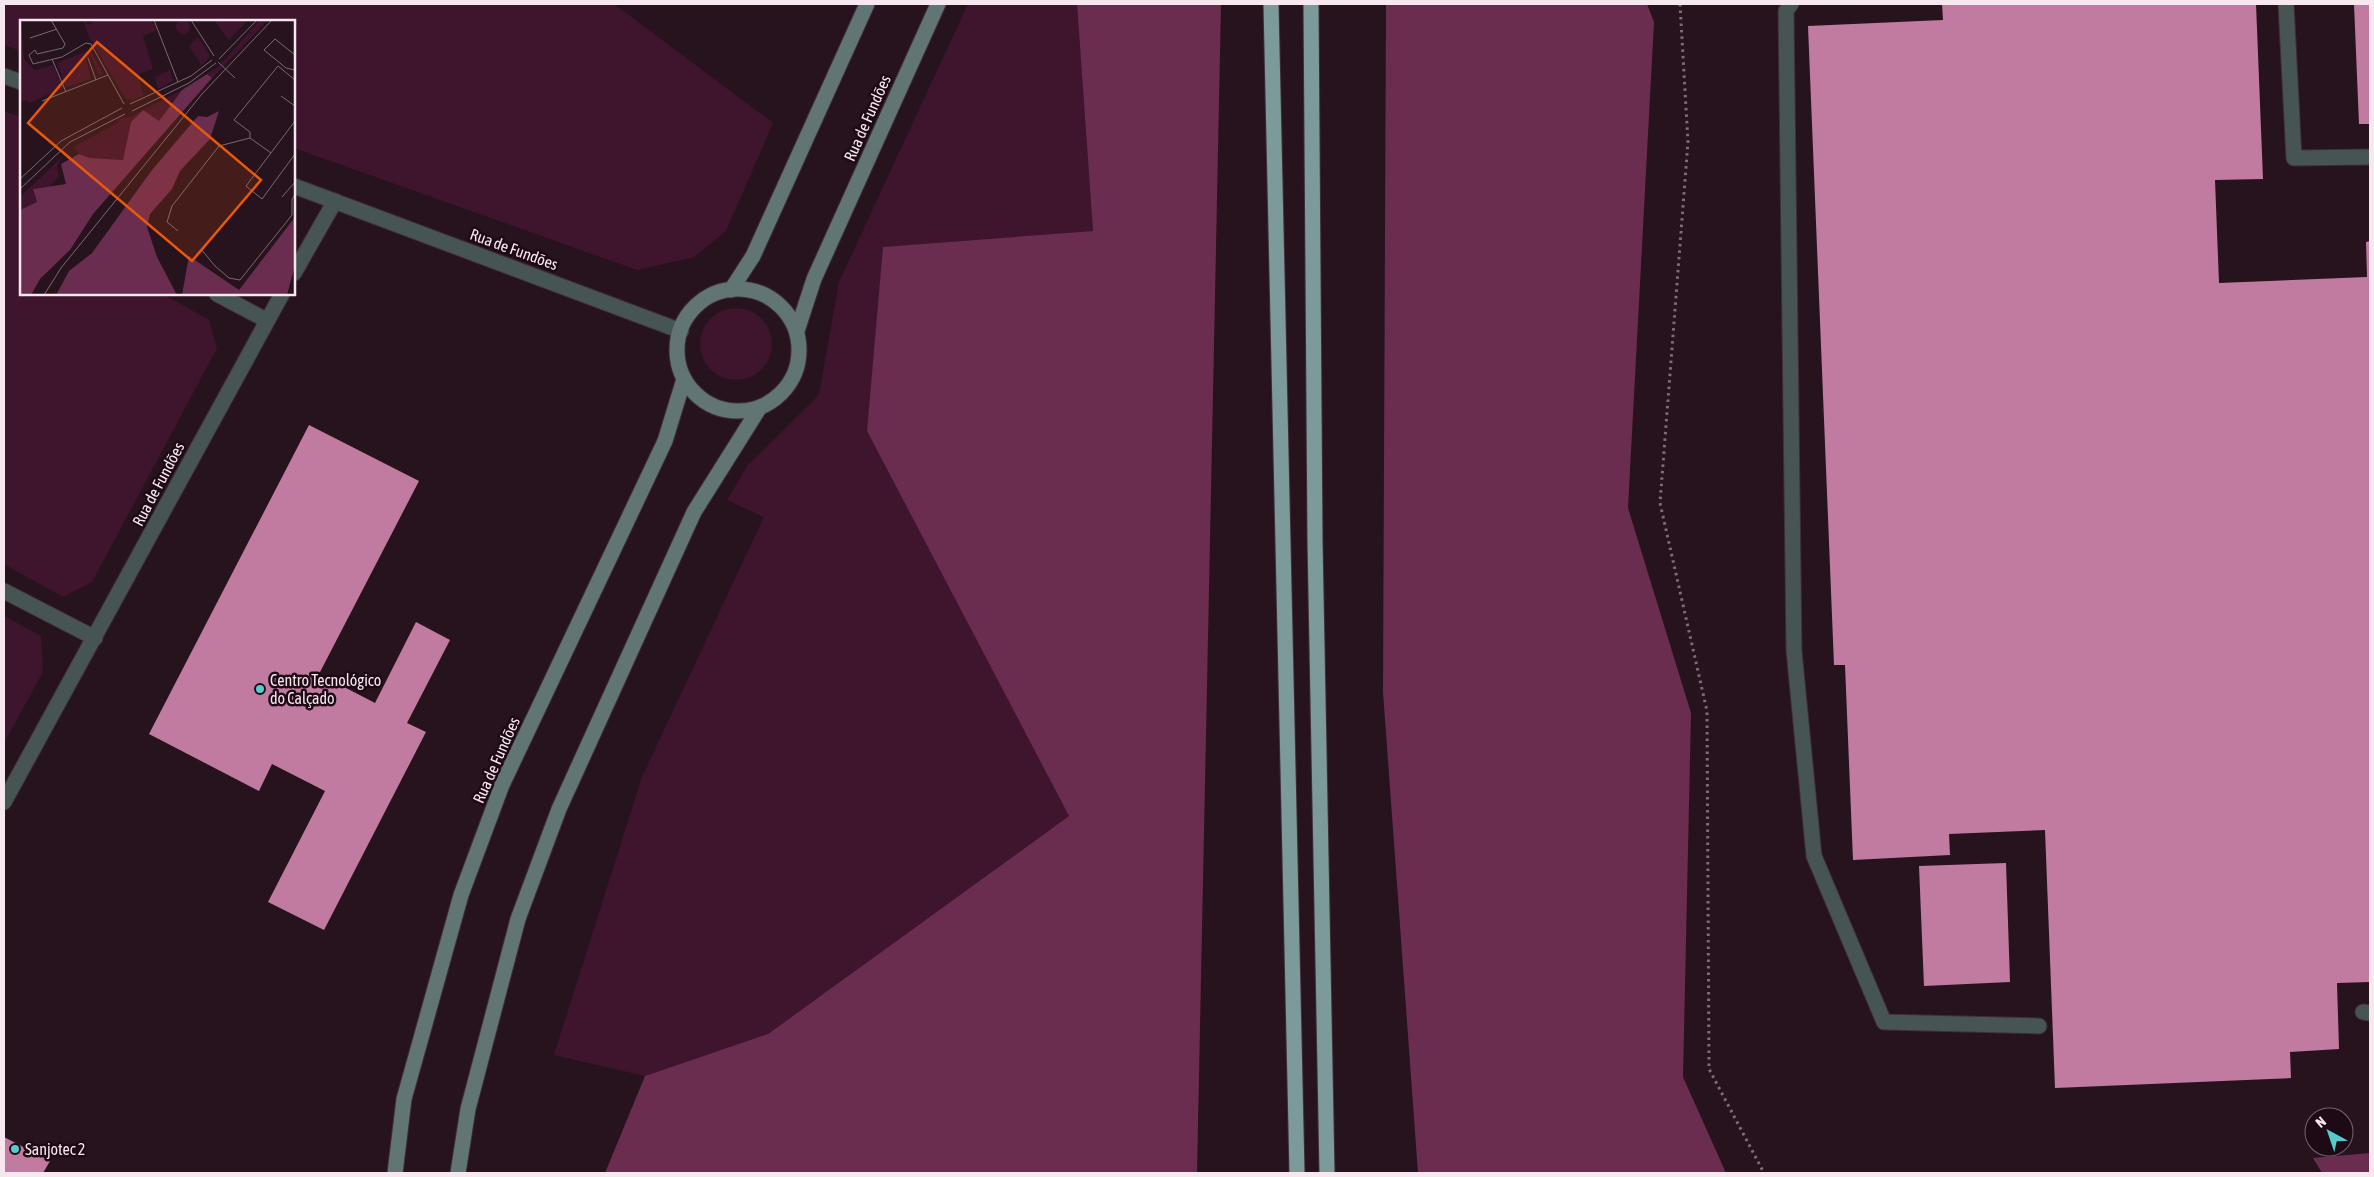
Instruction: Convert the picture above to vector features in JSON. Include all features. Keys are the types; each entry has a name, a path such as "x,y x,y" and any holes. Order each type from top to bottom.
{"highway":[{"path":"1271,4 1297,1173"},
{"path":"1311,4 1315,561 1327,1173"}],"main road":[{"path":"731,290 753,256 867,4"},
{"name":"Rua de Fundões","path":"797,332 814,279 938,4"},
{"name":"Rua de Fundões","path":"731,290 752,291 772,298 787,313 797,332 800,350 793,377 776,399 760,408 742,412 725,410 708,404 694,394 684,379 678,355 681,331 688,315 700,303 714,294 731,290"},
{"name":"Rua de Fundões","path":"396,1173 404,1099 461,895 502,785 665,441 684,379"},
{"name":"Rua de Fundões","path":"458,1173 468,1109 513,937 559,809 694,512 760,408"}],"street":[{"path":"1791,4 1786,12 1794,651 1814,856 1884,1022 2039,1026"},
{"path":"2286,4 2294,158 2370,157"},
{"path":"4,76 20,82"},
{"name":"Rua de Fundões","path":"295,186 681,331"},
{"path":"295,271 335,201"},
{"path":"219,295 266,320"},
{"name":"Rua de Fundões","path":"4,802 281,295"},
{"path":"4,591 95,638"}],"path":[{"path":"1680,4 1688,142 1660,503 1707,711 1709,1069 1764,1173"}],"shaded area":[{"path":"4,4 614,4 773,123 726,231 694,257 637,270 295,148 295,20 20,20 20,51 4,45"},
{"path":"968,4 1077,4 1093,231 884,247 867,431 1069,816 768,1034 645,1076 554,1055 642,777 764,517 727,500 747,466 819,395 839,282"},
{"path":"1077,4 1221,4 1197,1173 605,1173 645,1076 768,1034 1069,816 867,431 883,247 1093,231"},
{"path":"1386,4 1647,4 1654,22 1628,508 1691,713 1683,1077 1726,1173 1418,1173 1383,692"},
{"path":"4,111 20,117 20,295 165,295 209,320 217,348 92,582 63,597 4,564"},
{"path":"743,308 762,318 770,330 772,344 770,358 762,370 750,378 729,380 710,370 702,358 700,337 710,318 722,310"},
{"path":"4,616 41,636 43,672 4,743"},
{"path":"2370,1153 2370,1173 2322,1173 2313,1158 2354,1157 2354,1154"}],"building":[{"path":"1942,4 2256,4 2263,179 2215,180 2219,283 2367,277 2366,242 2370,241 2370,982 2337,983 2339,1049 2290,1052 2291,1078 2055,1088 2045,830 1949,834 1950,855 1853,860 1845,665 1834,665 1808,26 1943,20"},
{"path":"2354,4 2370,4 2370,124 2359,124"},
{"name":"Centro Tecnológico do Calçado","path":"309,425 419,481 319,674 375,703 416,622 450,640 407,723 426,732 324,930 268,902 325,791 272,764 259,791 149,734"},
{"path":"2006,863 2010,982 1924,986 1919,866"},
{"name":"Sanjotec 2","path":"4,1137 50,1161 43,1173 4,1173"}],"place":[{"name":"Centro Tecnológico do Calçado","path":"260,689"},
{"name":"Sanjotec 2","path":"15,1149"}]}
